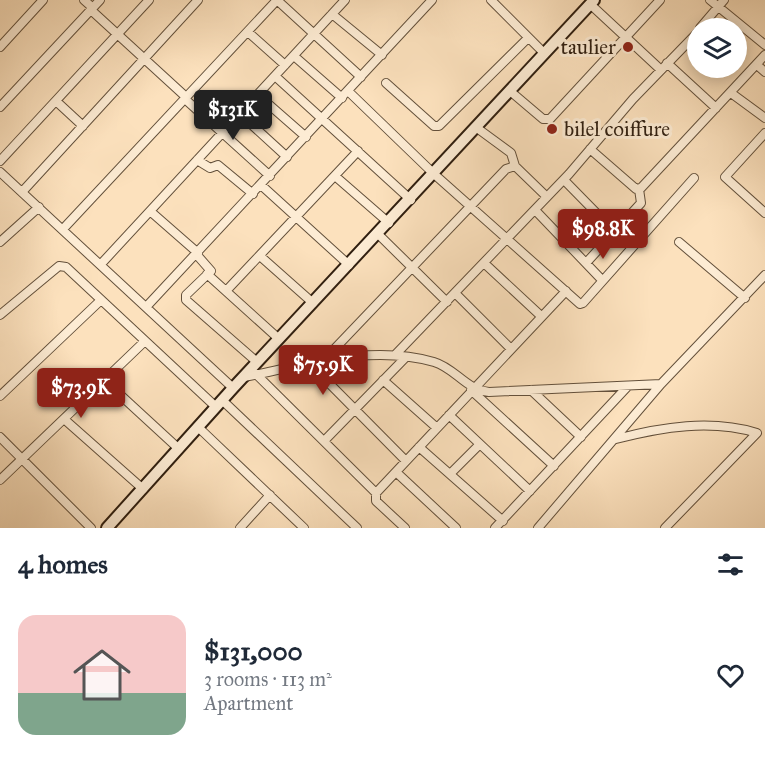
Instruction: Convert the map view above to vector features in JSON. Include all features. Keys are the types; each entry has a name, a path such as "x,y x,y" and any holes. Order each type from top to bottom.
{"street":[{"path":"84,0 117,35 221,134 270,176"},
{"path":"0,107 100,0"},
{"path":"0,161 149,0"},
{"path":"22,192 198,0"},
{"path":"63,229 277,0 361,77"},
{"path":"147,306 432,0"},
{"path":"491,0 544,53"},
{"path":"510,91 543,119 550,119 660,0"},
{"path":"710,0 765,45"},
{"path":"709,18 724,0"},
{"path":"101,264 343,1"},
{"path":"2,41 38,2"},
{"path":"107,528 219,403 411,200 592,2 661,70"},
{"path":"332,14 382,54"},
{"path":"248,32 285,65"},
{"path":"386,83 434,126 440,126 528,38"},
{"path":"395,356 564,180 687,42"},
{"path":"639,189 765,55"},
{"path":"294,56 342,98"},
{"path":"667,63 716,108"},
{"path":"757,65 765,72"},
{"path":"275,76 411,200"},
{"path":"348,91 435,174 582,304 694,178"},
{"path":"731,93 765,118"},
{"path":"258,95 306,137"},
{"path":"56,101 84,126"},
{"path":"240,114 287,157"},
{"path":"477,128 511,153 515,166 547,197"},
{"path":"765,133 725,177 765,213"},
{"path":"586,263 641,203 639,189 590,149"},
{"path":"226,291 358,151"},
{"path":"197,160 208,168 218,165 253,194"},
{"path":"322,362 470,205 506,169 515,166"},
{"path":"1,175 147,306 233,388"},
{"path":"335,176 389,223"},
{"path":"564,180 615,232"},
{"path":"261,185 298,216 349,265"},
{"path":"0,242 39,207"},
{"path":"535,210 602,280"},
{"path":"150,211 210,268 186,295 186,300 257,362"},
{"path":"378,234 447,302"},
{"path":"679,242 745,298"},
{"path":"260,256 313,303"},
{"path":"484,263 541,316"},
{"path":"0,315 22,295 62,266 145,341 219,403 357,528"},
{"path":"207,274 279,339"},
{"path":"538,528 661,384 765,275"},
{"path":"405,528 376,501 376,493 566,291"},
{"path":"455,293 510,348"},
{"path":"0,396 101,300"},
{"path":"0,480 145,341"},
{"path":"243,377 356,356 406,357 442,365 472,389 554,466"},
{"path":"324,441 406,357"},
{"path":"310,364 406,461"},
{"path":"256,374 376,493"},
{"path":"104,380 179,449"},
{"path":"383,380 437,428"},
{"path":"472,389 489,392 661,384"},
{"path":"495,528 628,386"},
{"path":"531,390 581,437"},
{"path":"448,416 530,491"},
{"path":"64,419 143,489"},
{"path":"616,439 677,426 711,426 761,434"},
{"path":"198,428 304,528"},
{"path":"665,528 761,434"},
{"path":"0,437 91,528"},
{"path":"450,474 480,444"},
{"path":"419,447 503,520"},
{"path":"396,472 456,528"},
{"path":"241,527 270,495"}],"place":[{"name":"taulier","path":"628,47"},
{"name":"bilel coiffure","path":"552,129"}]}
